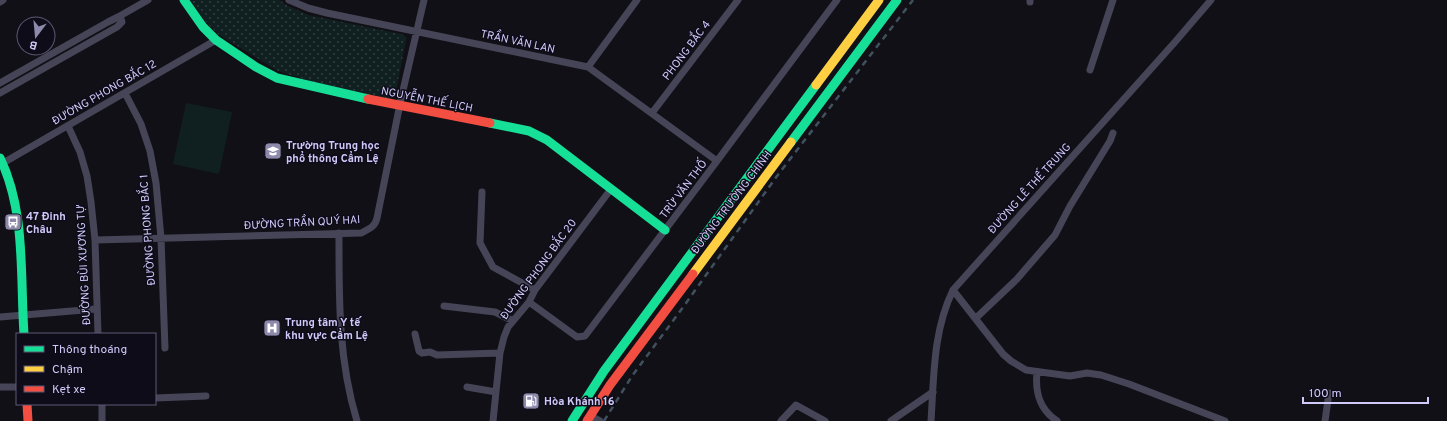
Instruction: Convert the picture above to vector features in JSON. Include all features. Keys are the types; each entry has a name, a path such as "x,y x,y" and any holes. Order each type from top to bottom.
{"main road":[{"name":"NGUYỄN THẾ LỊCH","path":"184,0 203,27 216,40 256,67 277,78 400,106 529,131 547,140 666,230"},
{"name":"ĐƯỜNG TRƯỜNG CHINH","path":"572,421 604,371 879,0"},
{"name":"ĐƯỜNG TRƯỜNG CHINH","path":"589,418 619,372 897,0"},
{"path":"1,161 14,192 18,218 24,333"},
{"path":"27,405 28,421"}],"street":[{"path":"0,83 148,0"},
{"name":"TRẦN VĂN LAN","path":"289,0 308,8 327,13 588,66 718,162"},
{"name":"ĐƯỜNG TRẦN QUÝ HAI","path":"95,240 361,233 371,229 376,223 424,0"},
{"path":"588,66 637,0"},
{"name":"PHONG BẮC 4","path":"652,113 738,0"},
{"name":"TRỪ VĂN THỐ","path":"529,302 577,337 585,336 718,162 837,0"},
{"path":"1090,70 1113,0"},
{"name":"ĐƯỜNG LÊ THẾ TRUNG","path":"931,421 936,341 942,314 953,290 1211,0"},
{"path":"0,93 117,27 122,22 122,19 118,17"},
{"name":"ĐƯỜNG PHONG BẮC 12","path":"1,161 68,126 216,40"},
{"name":"ĐƯỜNG PHONG BẮC 1","path":"125,93 141,124 150,151 156,183 161,238 165,348"},
{"name":"ĐƯỜNG BÙI XƯƠNG TỰ","path":"68,126 80,152 91,202 95,240 98,333"},
{"path":"976,318 1017,279 1055,235 1070,206 1114,133"},
{"name":"ĐƯỜNG PHONG BẮC 20","path":"493,421 500,353 506,332 513,320 529,302 535,290 611,189"},
{"path":"482,192 480,243 493,267 535,290"},
{"path":"339,233 340,326 344,364 357,421"},
{"path":"953,290 1003,354 1026,370 1070,376 1087,372 1101,375 1129,384 1214,419 1225,421"},
{"path":"444,306 495,312 513,320"},
{"path":"0,317 96,309"},
{"path":"415,334 419,351 422,353 430,352 437,355 500,353"},
{"path":"1037,372 1036,386 1040,401 1049,415 1057,421"},
{"path":"0,387 16,387"},
{"path":"467,387 496,392"},
{"path":"891,421 933,392"},
{"path":"1325,421 1329,393"},
{"path":"156,398 206,396"},
{"path":"102,405 102,421"},
{"path":"781,421 796,405 825,421"},
{"path":"589,418 600,421"}],"shaded area":[{"path":"190,0 279,0 308,15 401,34 405,36 406,40 395,96 390,99 310,81 278,71 219,35 206,22"},
{"path":"186,103 232,112 219,174 173,164"}],"railway":[{"path":"604,421 632,376 777,176 913,0"}],"traffic: fast":[{"path":"184,0 203,27 216,40 256,67 277,78 368,99"},
{"path":"791,142 897,0"},
{"path":"572,421 604,371 816,85"},
{"path":"490,123 529,131 547,140 665,230"},
{"path":"0,158 8,178 18,222 22,267 24,333"}],"traffic: slow":[{"path":"816,85 879,0"},
{"path":"693,274 791,142"}],"traffic: jam":[{"path":"368,99 490,123"},
{"path":"587,421 610,385 693,274"},
{"path":"27,405 28,421"}],"place":[{"name":"Trường Trung học phổ thông Cẩm Lệ","path":"273,151"},
{"name":"47 Đinh Châu","path":"13,222"},
{"name":"Trung tâm Y tế khu vực Cẩm Lệ","path":"272,328"},
{"name":"Hòa Khánh 16","path":"531,401"}]}
